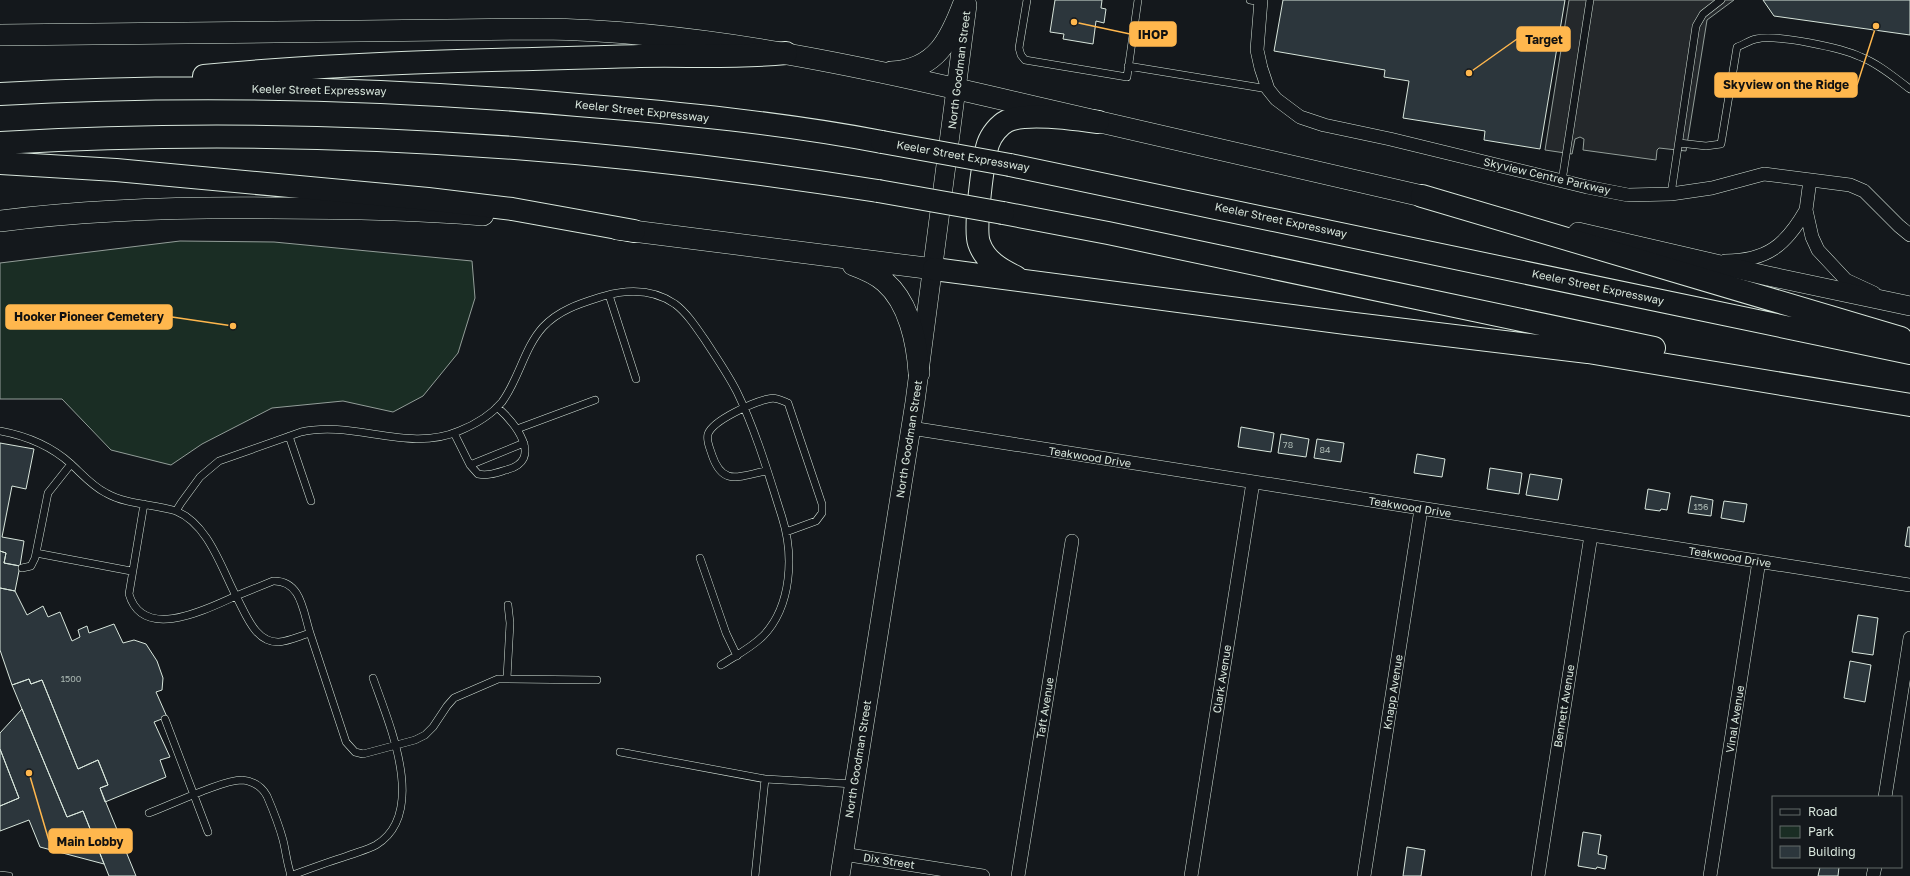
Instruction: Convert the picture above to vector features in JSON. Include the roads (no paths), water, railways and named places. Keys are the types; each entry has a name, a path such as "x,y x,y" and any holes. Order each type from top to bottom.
{"highway":[{"path":"7,94 304,68 639,56 751,57 786,54"},
{"name":"Keeler Street Expressway","path":"7,94 178,88 438,94 651,111 808,130 1010,164 1910,353"},
{"path":"1036,283 1018,278 998,268 989,259 979,244 976,233 977,221 988,143 1000,126 1008,121 1018,118 1060,118 1098,122"},
{"path":"0,143 100,138 216,136 435,143 538,150 701,166 878,190 1108,233 1910,403"},
{"path":"0,163 137,172 436,200 512,209 634,231"},
{"path":"1422,196 1910,341"},
{"path":"934,269 1588,352 1910,403"}],"main road":[{"path":"872,71 903,71 918,67 930,60 950,34 966,0"},
{"name":"North Goodman Street","path":"840,876 911,428 934,269 957,89 966,0"},
{"path":"0,35 568,29 678,37 786,54 957,89 1703,261 1906,306"},
{"path":"0,221 93,213 168,209 332,208 469,214 634,231 934,269"},
{"path":"830,256 880,278 896,294 911,328 919,372"}],"street":[{"name":"Skyview Centre Parkway","path":"1257,1 1257,50 1268,89 1276,99 1300,117 1324,125 1628,195 1671,194 1712,188 1764,174 1850,185 1864,191 1910,235"},
{"path":"1810,180 1806,210 1812,237 1818,250 1830,265 1846,280 1906,306"},
{"path":"1703,261 1738,261 1764,254 1772,250 1795,230 1806,210"},
{"name":"Teakwood Drive","path":"911,428 1910,585"},
{"name":"Clark Avenue","path":"1191,876 1252,482"},
{"name":"Knapp Avenue","path":"1364,876 1421,508"},
{"name":"Bennett Avenue","path":"1538,876 1591,535"},
{"name":"Taft Avenue","path":"1018,876 1072,541"},
{"name":"Vinal Avenue","path":"1710,876 1759,562"},
{"path":"1885,796 1910,638"},
{"name":"Dix Street","path":"843,854 983,876"}],"lane":[{"path":"1027,0 1019,48 1021,55 1025,60 1127,77 1138,0"},
{"path":"1562,181 1590,0"},
{"path":"1671,194 1696,26 1703,14 1721,0"},
{"path":"1679,143 1706,146 1721,144 1736,47 1755,39 1780,39 1844,50 1862,57 1887,72 1910,89"},
{"path":"1128,66 1268,89"},
{"path":"176,511 195,483 214,464 225,458 308,430 322,429 354,431 408,439 434,438 454,433 477,422 497,407 508,392 533,340 545,325 556,316 568,308 609,295 643,291 663,297 680,308 700,332 735,388 766,471 786,532 788,571 786,592 773,624 763,636 737,656 721,665"},
{"path":"609,295 636,379"},
{"path":"766,471 734,477 723,475 716,467 708,442 708,433 715,425 744,409 768,399 779,398 788,403 822,504 822,513 816,521 786,532"},
{"path":"517,429 595,400"},
{"path":"454,433 470,465 478,474 487,475 511,469 522,460 525,451 524,443 510,418 497,407"},
{"path":"0,431 25,437 39,443 71,464 104,492 124,500 176,511 193,521 202,531 254,628 264,638 279,642 310,633"},
{"path":"288,436 311,501"},
{"path":"470,465 524,443"},
{"path":"22,568 31,566 36,553 48,493 71,464"},
{"path":"144,504 129,590 132,603 138,611 154,618 169,619 183,617 273,581 286,582 296,591 348,746 354,752 363,754 395,747 425,735 433,727 454,698 494,680 507,678 597,680"},
{"path":"36,553 132,571"},
{"path":"700,558 726,634 737,656"},
{"path":"507,678 510,623 508,605"},
{"path":"150,813 226,783 238,781 249,782 260,787 268,799 282,839 290,876 375,845 390,832 400,814 403,796 402,778 395,747 389,724 373,678"},
{"path":"165,720 208,832"},
{"path":"620,752 765,779 854,784"},
{"path":"755,876 765,779"},
{"path":"0,875 10,876"}],"place":[{"name":"IHOP","path":"1074,22"},
{"name":"Skyview on the Ridge","path":"1876,26"},
{"name":"Target","path":"1469,73"},
{"name":"Hooker Pioneer Cemetery","path":"233,326"},
{"name":"Main Lobby","path":"29,773"}]}
